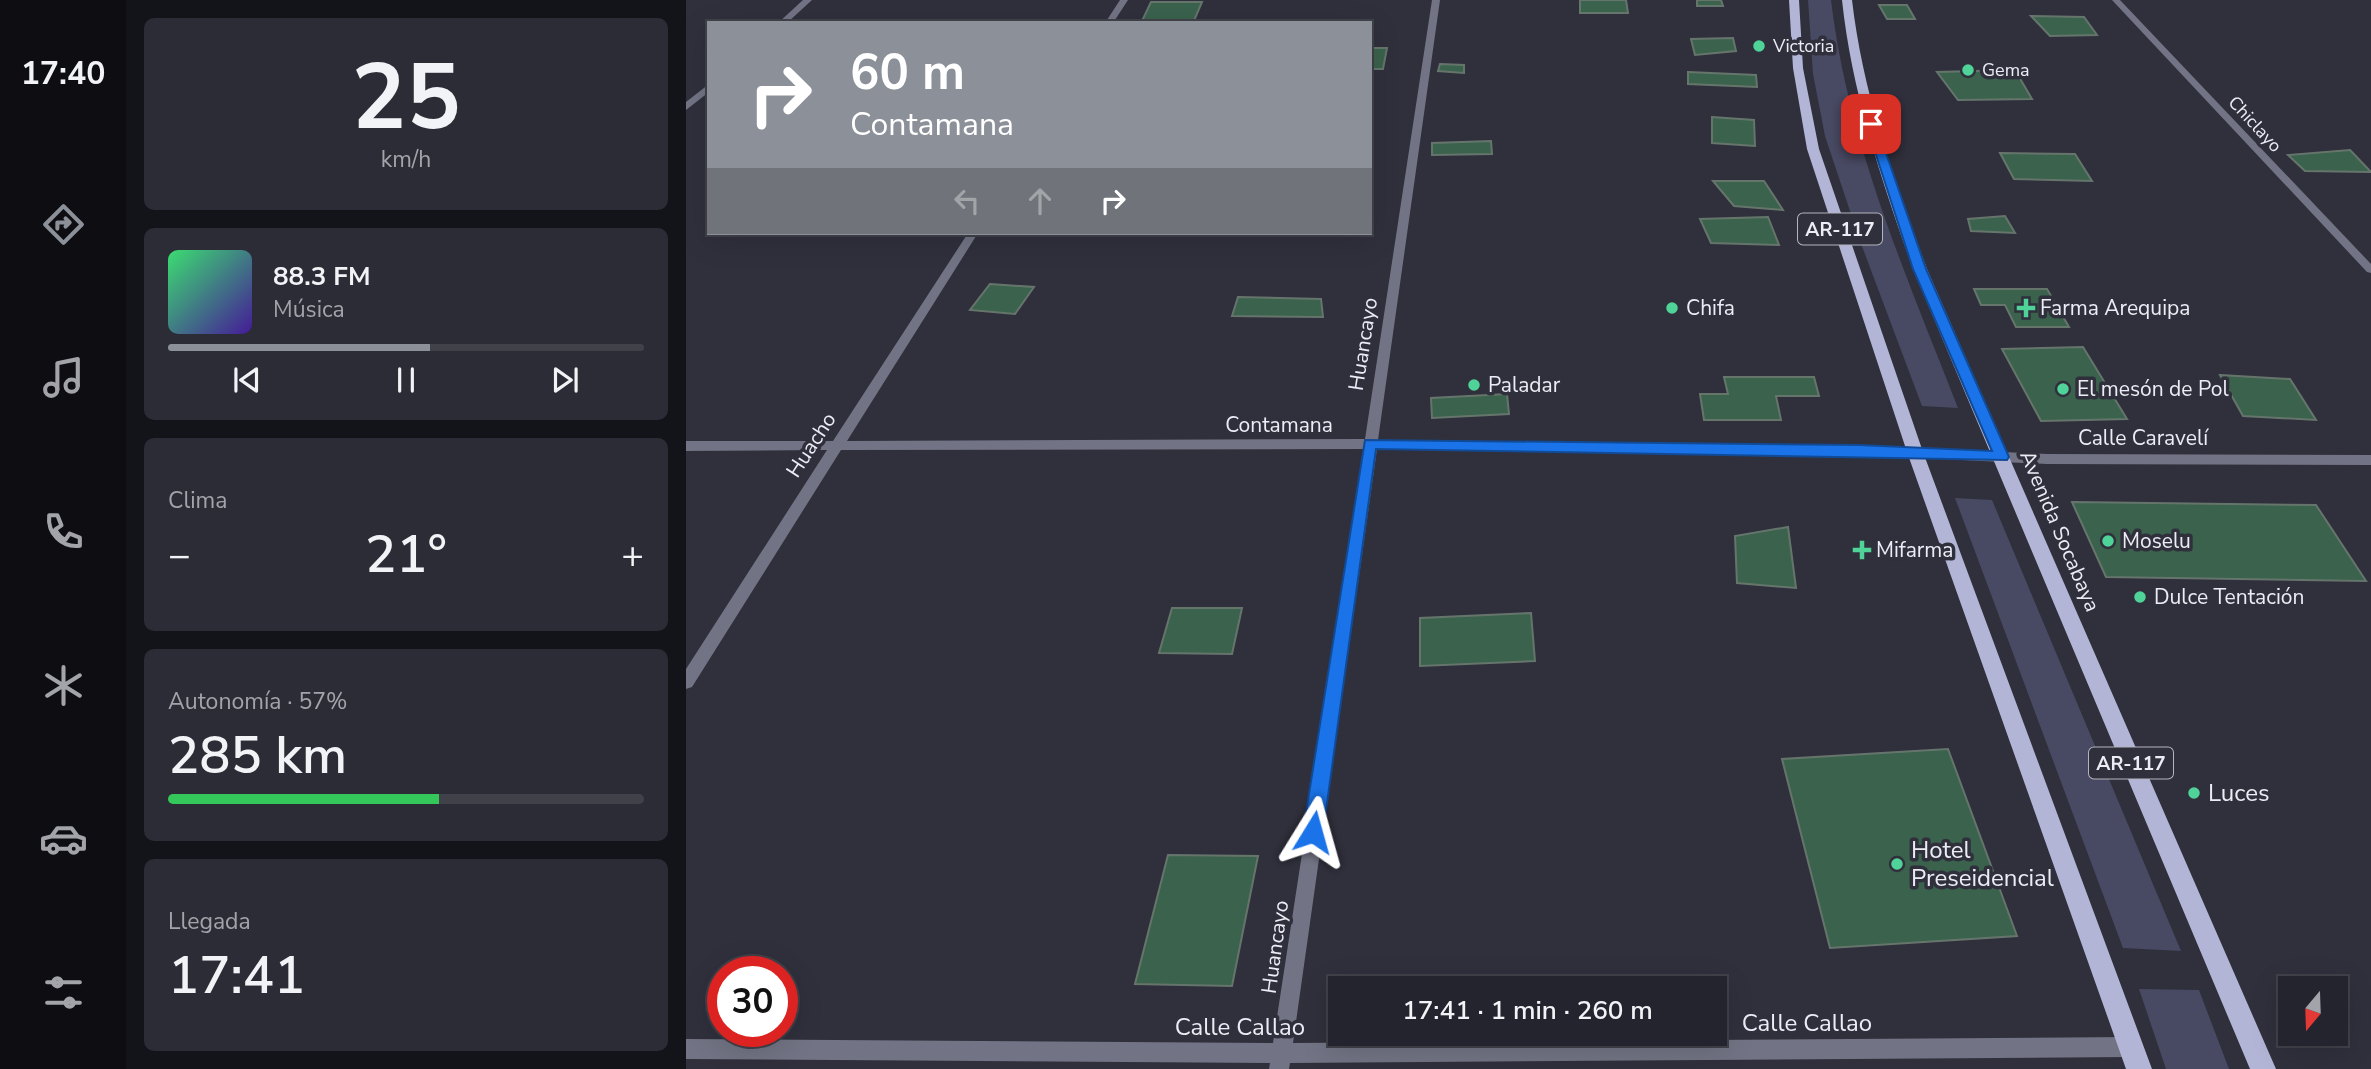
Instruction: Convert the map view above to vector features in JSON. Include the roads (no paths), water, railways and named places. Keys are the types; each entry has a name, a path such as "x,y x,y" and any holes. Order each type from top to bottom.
{"main road":[{"name":"AR-117","path":"1794,0 1799,79 1813,149 1914,452 2139,1069"},
{"name":"Avenida Socabaya","path":"1847,0 1850,39 1885,173 1920,269 2218,970 2263,1069"}],"street":[{"path":"784,21 808,0"},
{"path":"1110,21 1124,0"},
{"name":"Huancayo","path":"1280,1061 1436,0"},
{"name":"Chiclayo","path":"2116,0 2371,270"},
{"path":"686,107 707,89"},
{"name":"Huacho","path":"686,682 972,235"},
{"name":"Contamana","path":"686,446 1370,444 1914,452"},
{"name":"Calle Caravelí","path":"1914,452 2047,459 2371,460"},
{"name":"Calle Callao","path":"686,1049 1280,1061 2130,1047"}],"place":[{"name":"Victoria","path":"1759,46"},
{"name":"Gema","path":"1968,70"},
{"name":"Chifa","path":"1672,308"},
{"name":"Farma Arequipa","path":"2026,308"},
{"name":"Paladar","path":"1474,385"},
{"name":"El mesón de Pol","path":"2063,389"},
{"name":"Moselu","path":"2108,541"},
{"name":"Mifarma","path":"1862,550"},
{"name":"Dulce Tentación","path":"2140,597"},
{"name":"Luces","path":"2194,793"},
{"name":"Hotel Preseidencial","path":"1897,864"}]}
